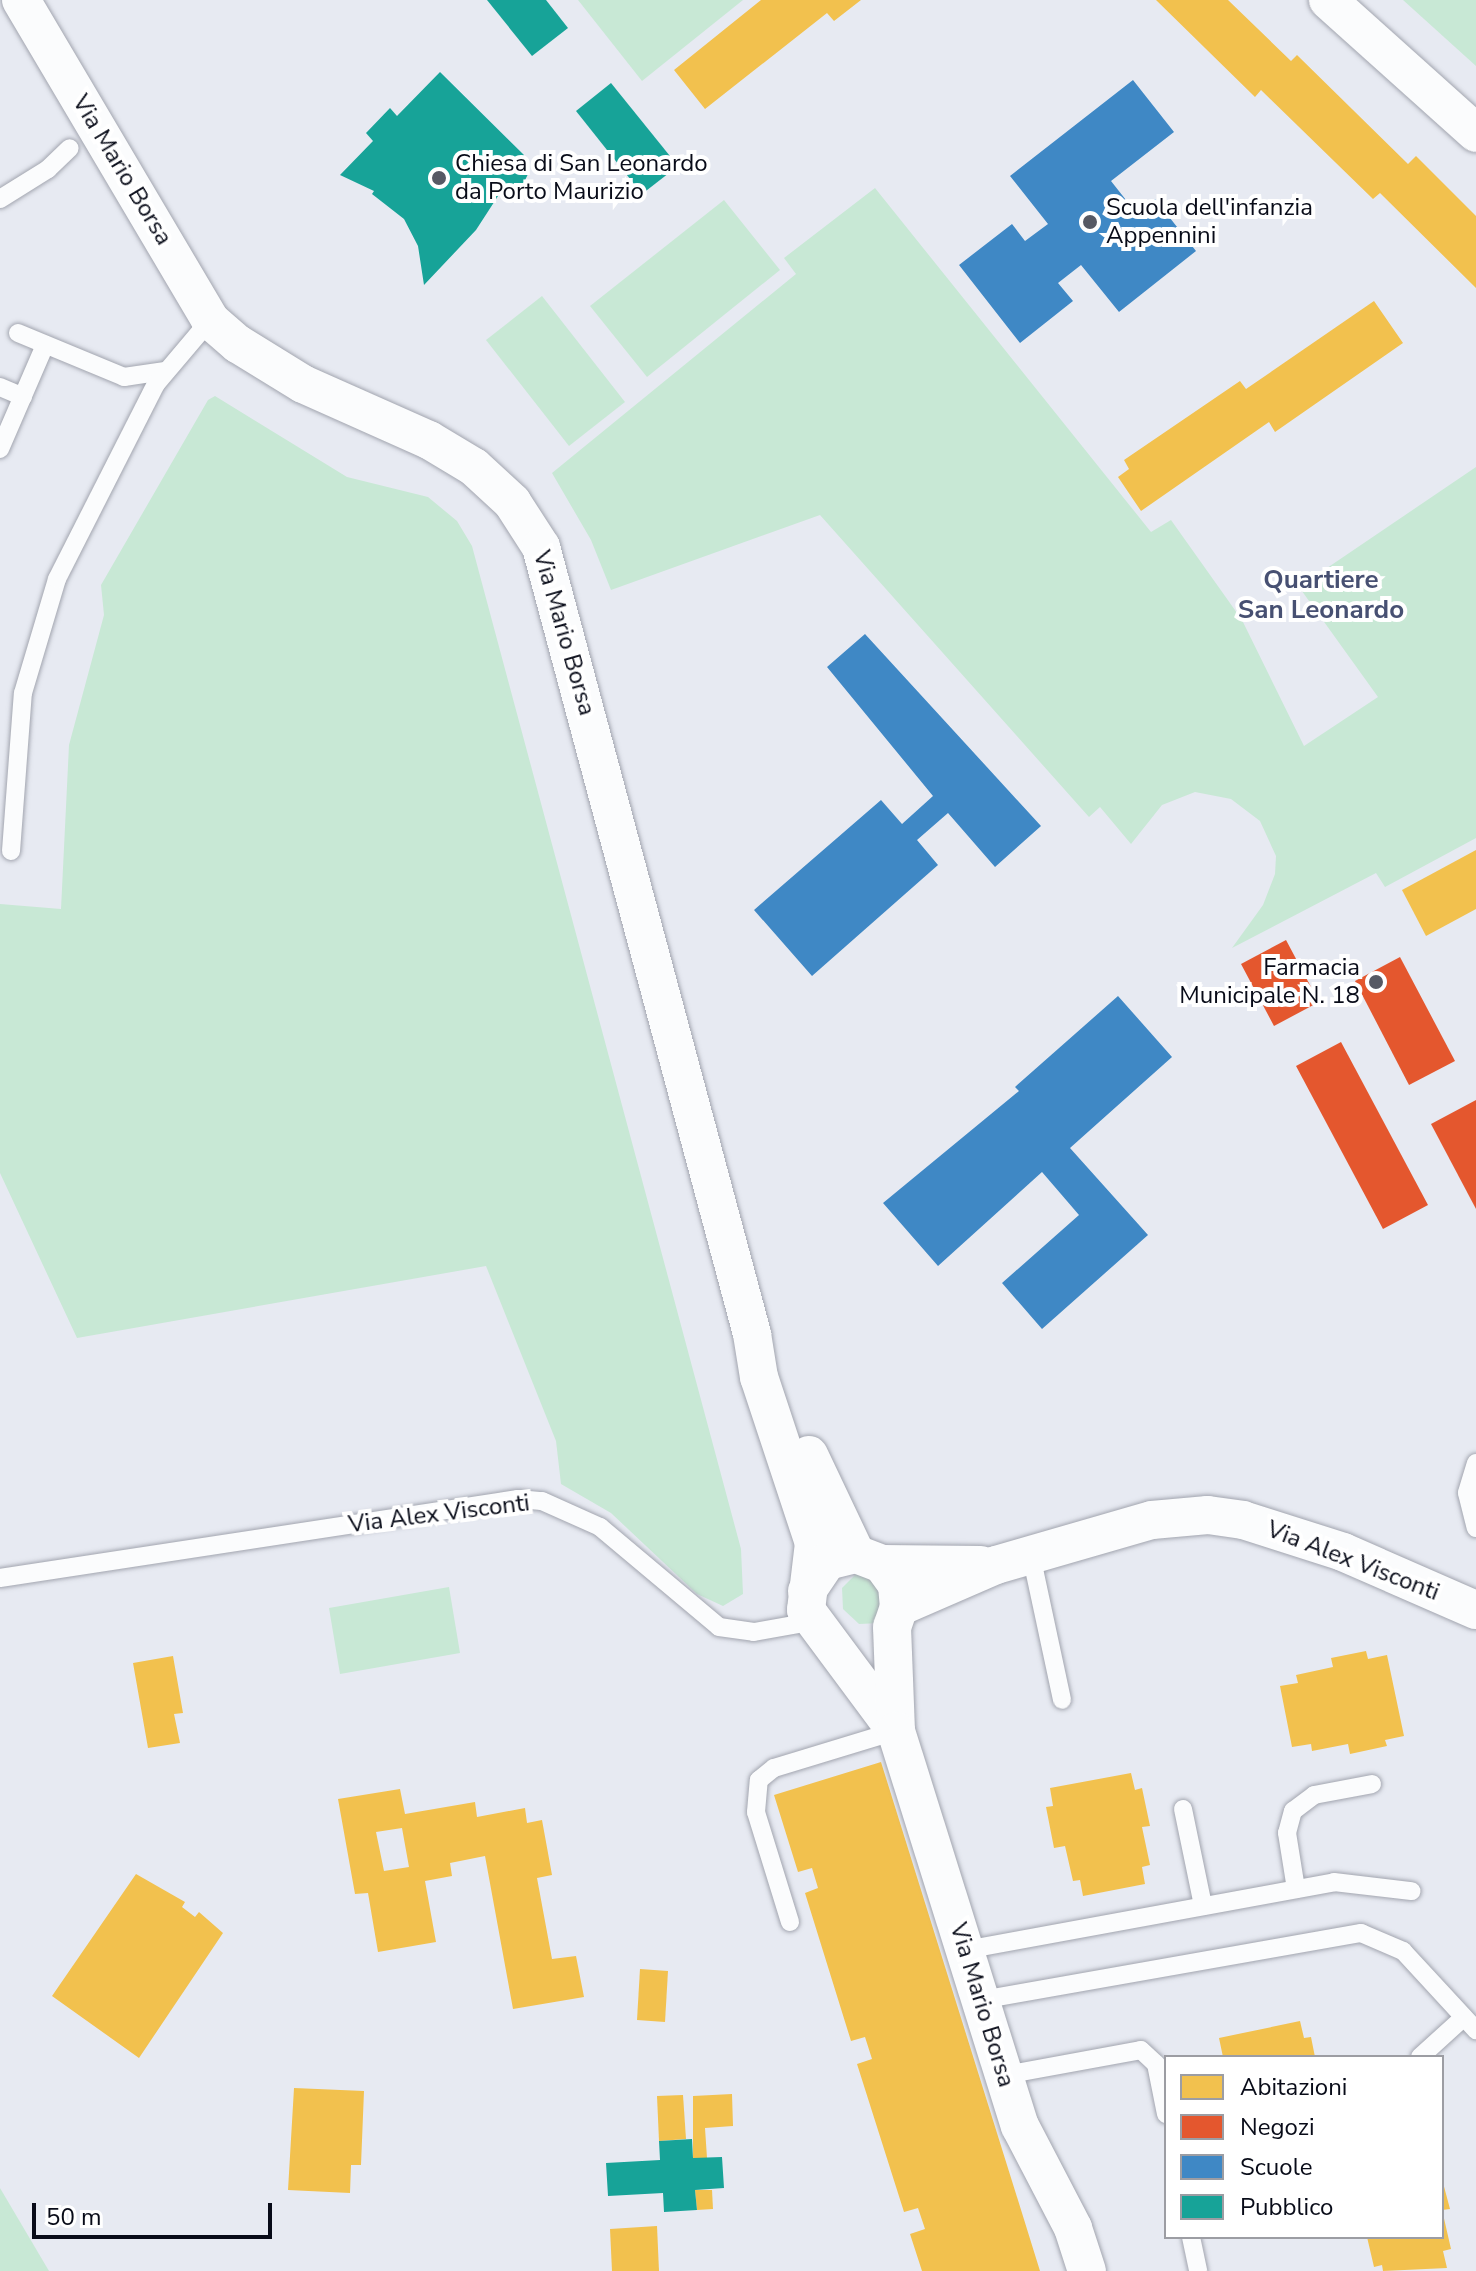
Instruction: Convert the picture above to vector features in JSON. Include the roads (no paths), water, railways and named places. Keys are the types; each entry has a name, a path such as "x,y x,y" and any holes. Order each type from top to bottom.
{"street":[{"name":"Via Mario Borsa","path":"21,0 210,320 238,344 303,384 429,440 474,467 512,502 533,531 556,595 752,1334 767,1406 814,1543 813,1617 896,1731"},
{"path":"1328,0 1476,133"},
{"name":"Via Mario Borsa","path":"752,1334 869,1559 897,1585 896,1731 1028,2145 1073,2228 1087,2271"},
{"name":"Via Alex Visconti","path":"896,1617 1013,1560 1152,1520 1208,1515 1243,1520 1343,1552 1476,1610"},
{"path":"869,1559 827,1561 815,1572 813,1617 836,1645 858,1647 874,1642 896,1617"},
{"name":"Via Alex Visconti","path":"869,1559 1013,1560"}],"lane":[{"path":"0,199 48,169 70,148"},
{"path":"8,841 23,693 44,615 72,549 164,371 210,320"},
{"path":"18,333 124,377 164,371"},
{"path":"0,449 45,345"},
{"path":"0,387 23,397"},
{"path":"1476,1463 1467,1493 1476,1528"},
{"name":"Via Alex Visconti","path":"0,1578 518,1499 542,1501 600,1527 719,1627 754,1632 813,1617"},
{"path":"1013,1560 1062,1700"},
{"path":"790,1922 756,1812 759,1780 774,1768 896,1731"},
{"path":"1296,1889 1287,1833 1293,1811 1314,1795 1372,1784"},
{"path":"1183,1809 1203,1906"},
{"path":"965,1950 1296,1889 1357,1881 1411,1891"},
{"path":"981,2000 1361,1933 1403,1951 1470,2023 1423,2055"},
{"path":"1005,2075 1141,2050 1156,2064 1164,2104"},
{"path":"1191,2239 1198,2271"}],"place":[{"name":"Chiesa di San Leonardo da Porto Maurizio","path":"439,178"},
{"name":"Scuola dell'infanzia Appennini","path":"1090,222"},
{"name":"Farmacia Municipale N. 18","path":"1376,982"}],"district":[{"name":"Quartiere San Leonardo","path":"1321,595"}]}
